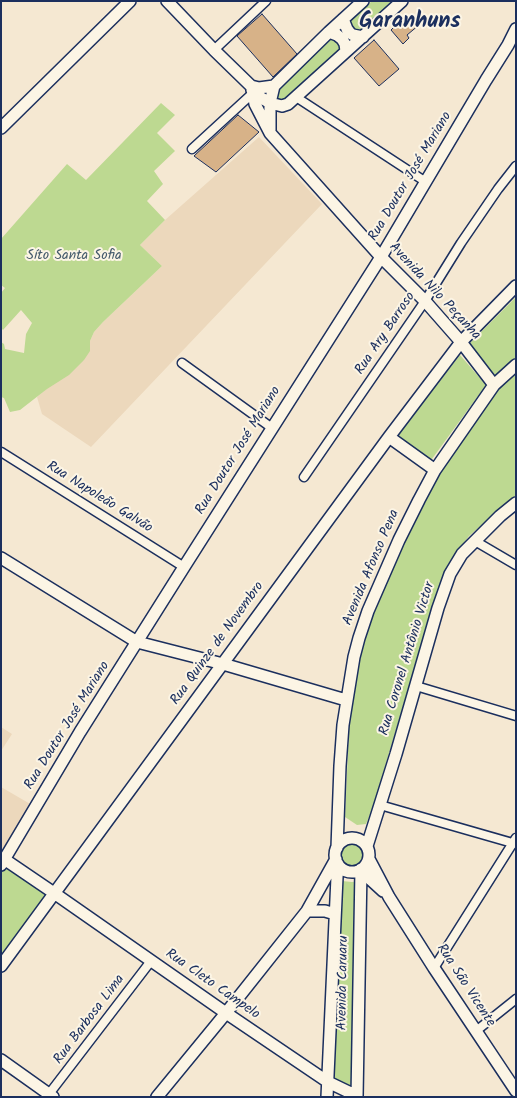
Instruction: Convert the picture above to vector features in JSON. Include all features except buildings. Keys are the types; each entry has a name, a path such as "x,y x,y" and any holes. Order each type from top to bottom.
{"main road":[{"path":"1,128 130,1"},
{"path":"167,1 252,89 270,103 285,106 402,1"},
{"path":"270,132 270,103 274,86 363,1"},
{"path":"343,19 347,29 353,35 363,36"},
{"name":"Rua Doutor José Mariano","path":"3,862 80,732 381,257 486,80 509,48 516,29"},
{"path":"329,32 342,39 345,44 346,51"},
{"path":"252,89 274,86"},
{"name":"Avenida Nilo Peçanha","path":"252,89 255,104 270,132 381,257 425,301 461,342 494,384"},
{"name":"Rua Quinze de Novembro","path":"1,966 389,437 461,342 516,286"},
{"name":"Avenida Afonso Pena","path":"337,877 340,766 346,700 354,657 368,611 418,500 435,470 494,384 516,365"},
{"path":"389,437 435,470"},
{"name":"Rua Coronel Antônio Victor","path":"367,846 446,585 462,554 500,516 516,503"},
{"path":"1,558 137,642 223,664 346,700"},
{"path":"157,1097 307,911 337,853 340,844 344,840 349,838 359,839 367,846 369,859 389,897"},
{"path":"337,853 346,870 356,871 361,869 365,866 369,859"},
{"name":"Rua Cleto Campelo","path":"3,862 54,893 328,1082 357,1096"},
{"path":"361,869 389,897"},
{"name":"Avenida Caruaru","path":"357,1096 361,869"},
{"name":"Avenida Caruaru","path":"327,1097 337,877"},
{"name":"Rua São Vicente","path":"389,897 434,968 516,1091"},
{"path":"307,911 325,911 335,914"},
{"path":"1,1060 51,1096"}],"street":[{"path":"214,50 266,1"},
{"path":"192,149 252,89"},
{"path":"296,97 426,182"},
{"name":"Rua Ary Barroso","path":"304,478 425,301 465,237 498,189 516,166"},
{"path":"182,363 272,428"},
{"name":"Rua Napoleão Galvão","path":"1,452 184,567"},
{"path":"475,541 516,564"},
{"path":"416,686 516,716"},
{"path":"380,805 515,842 434,968"},
{"name":"Rua Barbosa Lima","path":"51,1096 151,961"},
{"path":"476,1030 516,999"}],"shaded area":[{"path":"259,137 322,204 91,447 42,414 37,397 89,351 90,341 94,332 162,266 140,245 165,220"},
{"path":"1,727 12,734 1,751"},
{"path":"1,787 32,805 1,855"}],"green space":[{"path":"372,1 397,1 361,34 349,27 350,21"},
{"path":"332,37 344,46 285,104 274,102 276,89"},
{"name":"Síto Santa Sofia","path":"161,103 175,115 157,133 175,151 154,171 163,184 147,201 165,220 140,245 162,266 94,332 90,341 90,351 84,360 69,375 47,389 20,410 10,412 4,398 1,397 1,342 4,344 5,349 24,353 26,334 32,323 21,310 3,330 1,328 1,293 5,288 1,285 1,239 67,164 86,180"},
{"path":"516,297 516,357 496,376 467,346"},
{"path":"460,355 486,385 429,463 397,436"},
{"path":"516,370 516,495 469,536 448,564 437,592 372,810 366,824 357,825 345,817 350,708 363,643 379,596 418,506 497,388"},
{"path":"352,841 362,845 366,855 362,865 352,869 342,865 338,855 342,845"},
{"path":"3,865 51,894 1,962 1,869"},
{"path":"342,881 360,881 353,1092 329,1083"}],"district":[{"name":"Garanhuns","path":"410,23"}]}
